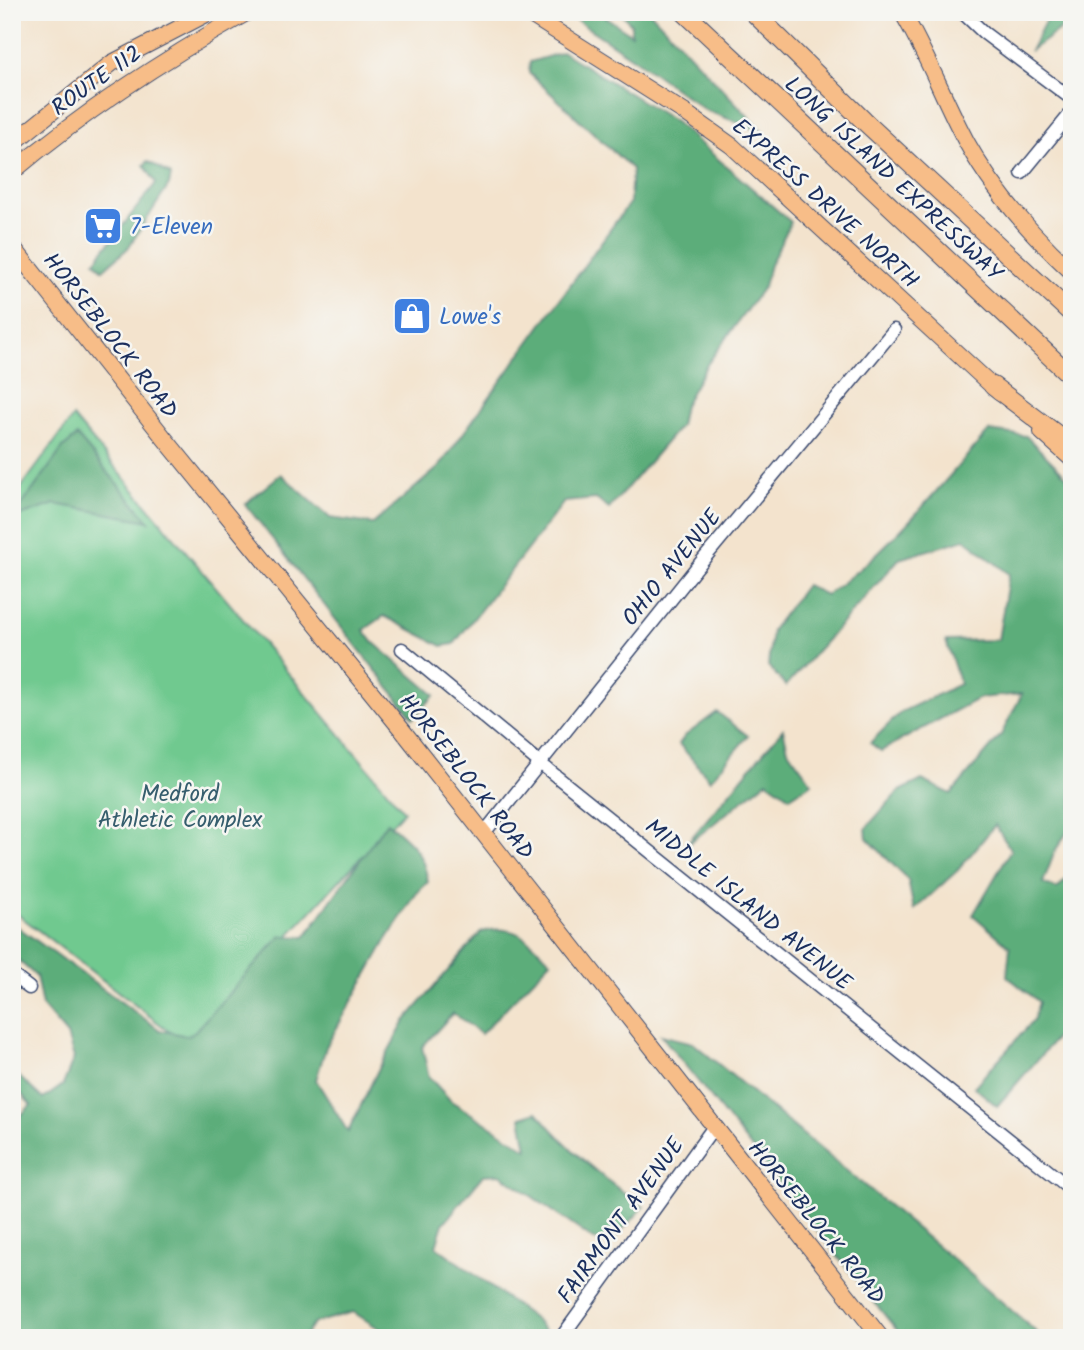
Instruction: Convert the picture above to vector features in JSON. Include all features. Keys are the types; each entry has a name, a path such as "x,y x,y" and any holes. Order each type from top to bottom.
{"highway":[{"name":"LONG ISLAND EXPRESSWAY","path":"684,12 1072,377"},
{"name":"LONG ISLAND EXPRESSWAY","path":"753,12 884,139 1072,314"},
{"path":"993,386 1072,446"}],"main road":[{"name":"ROUTE 112","path":"12,144 112,63 210,12"},
{"name":"ROUTE 112","path":"12,173 74,122 172,56 248,12"},
{"name":"EXPRESS DRIVE NORTH","path":"526,12 687,114 732,146 1072,459"},
{"path":"902,12 965,140 986,174 1035,237 1072,272"},
{"name":"HORSEBLOCK ROAD","path":"12,246 484,834 881,1338"}],"street":[{"path":"962,12 984,33 1072,99"},
{"path":"1022,173 1072,112"},
{"name":"OHIO AVENUE","path":"484,834 697,568 894,330"},
{"name":"MIDDLE ISLAND AVENUE","path":"402,649 541,764 1072,1190"},
{"path":"12,975 29,988"},
{"name":"FAIRMONT AVENUE","path":"561,1338 713,1128"}],"green space":[{"path":"564,12 598,12 631,34 631,24 621,12 650,12 763,132 705,110"},
{"path":"1050,12 1072,12 1072,21 1030,51"},
{"path":"563,52 674,121 791,222 770,265 764,286 706,366 684,405 680,426 609,509 596,499 564,502 454,644 442,646 384,616 364,630 374,643 435,695 413,718 245,504 281,474 330,518 373,524 439,467 630,202 632,169 529,73 530,62"},
{"path":"148,161 171,175 169,185 128,248 103,270 95,261 156,183 144,165"},
{"name":"Medford Athletic Complex","path":"73,417 404,811 187,1045 12,910 12,500"},
{"path":"989,431 1026,436 1072,482 1072,825 1055,851 1043,883 1057,889 1072,873 1072,1020 997,1106 974,1087 1033,1021 1039,1002 1007,976 1010,947 973,915 1011,850 995,825 958,870 914,910 908,880 867,838 866,828 898,792 922,780 951,794 1001,735 1022,694 979,698 881,751 870,743 901,712 960,684 946,641 998,640 1009,574 965,539 899,559 786,686 768,666 772,630 806,585 826,595 849,578 912,518"},
{"path":"77,436 149,521 55,504 12,519 63,448"},
{"path":"717,712 748,736 710,780 679,744 685,736"},
{"path":"783,729 788,750 812,783 790,797 767,781 683,848"},
{"path":"387,822 409,841 419,854 428,882 416,894 386,941 326,1047 316,1080 348,1132 405,1021 481,932 512,931 528,940 551,961 481,1034 453,1013 422,1047 429,1077 451,1101 527,1149 521,1117 537,1112 587,1164 644,1207 611,1242 594,1240 500,1174 483,1175 443,1224 436,1246 534,1319 550,1336 548,1338 384,1338 383,1331 353,1312 314,1323 303,1338 12,1338 12,1124 31,1105 12,1084 12,1070 43,1099 63,1085 74,1058 67,1035 42,1006 36,976 12,955 12,923 160,1030 187,1036 195,1031 281,936 305,937"},
{"path":"661,1035 693,1043 961,1266 1043,1338 903,1338"}],"place":[{"name":"7-Eleven","path":"103,226"},
{"name":"Lowe's","path":"412,316"}]}
